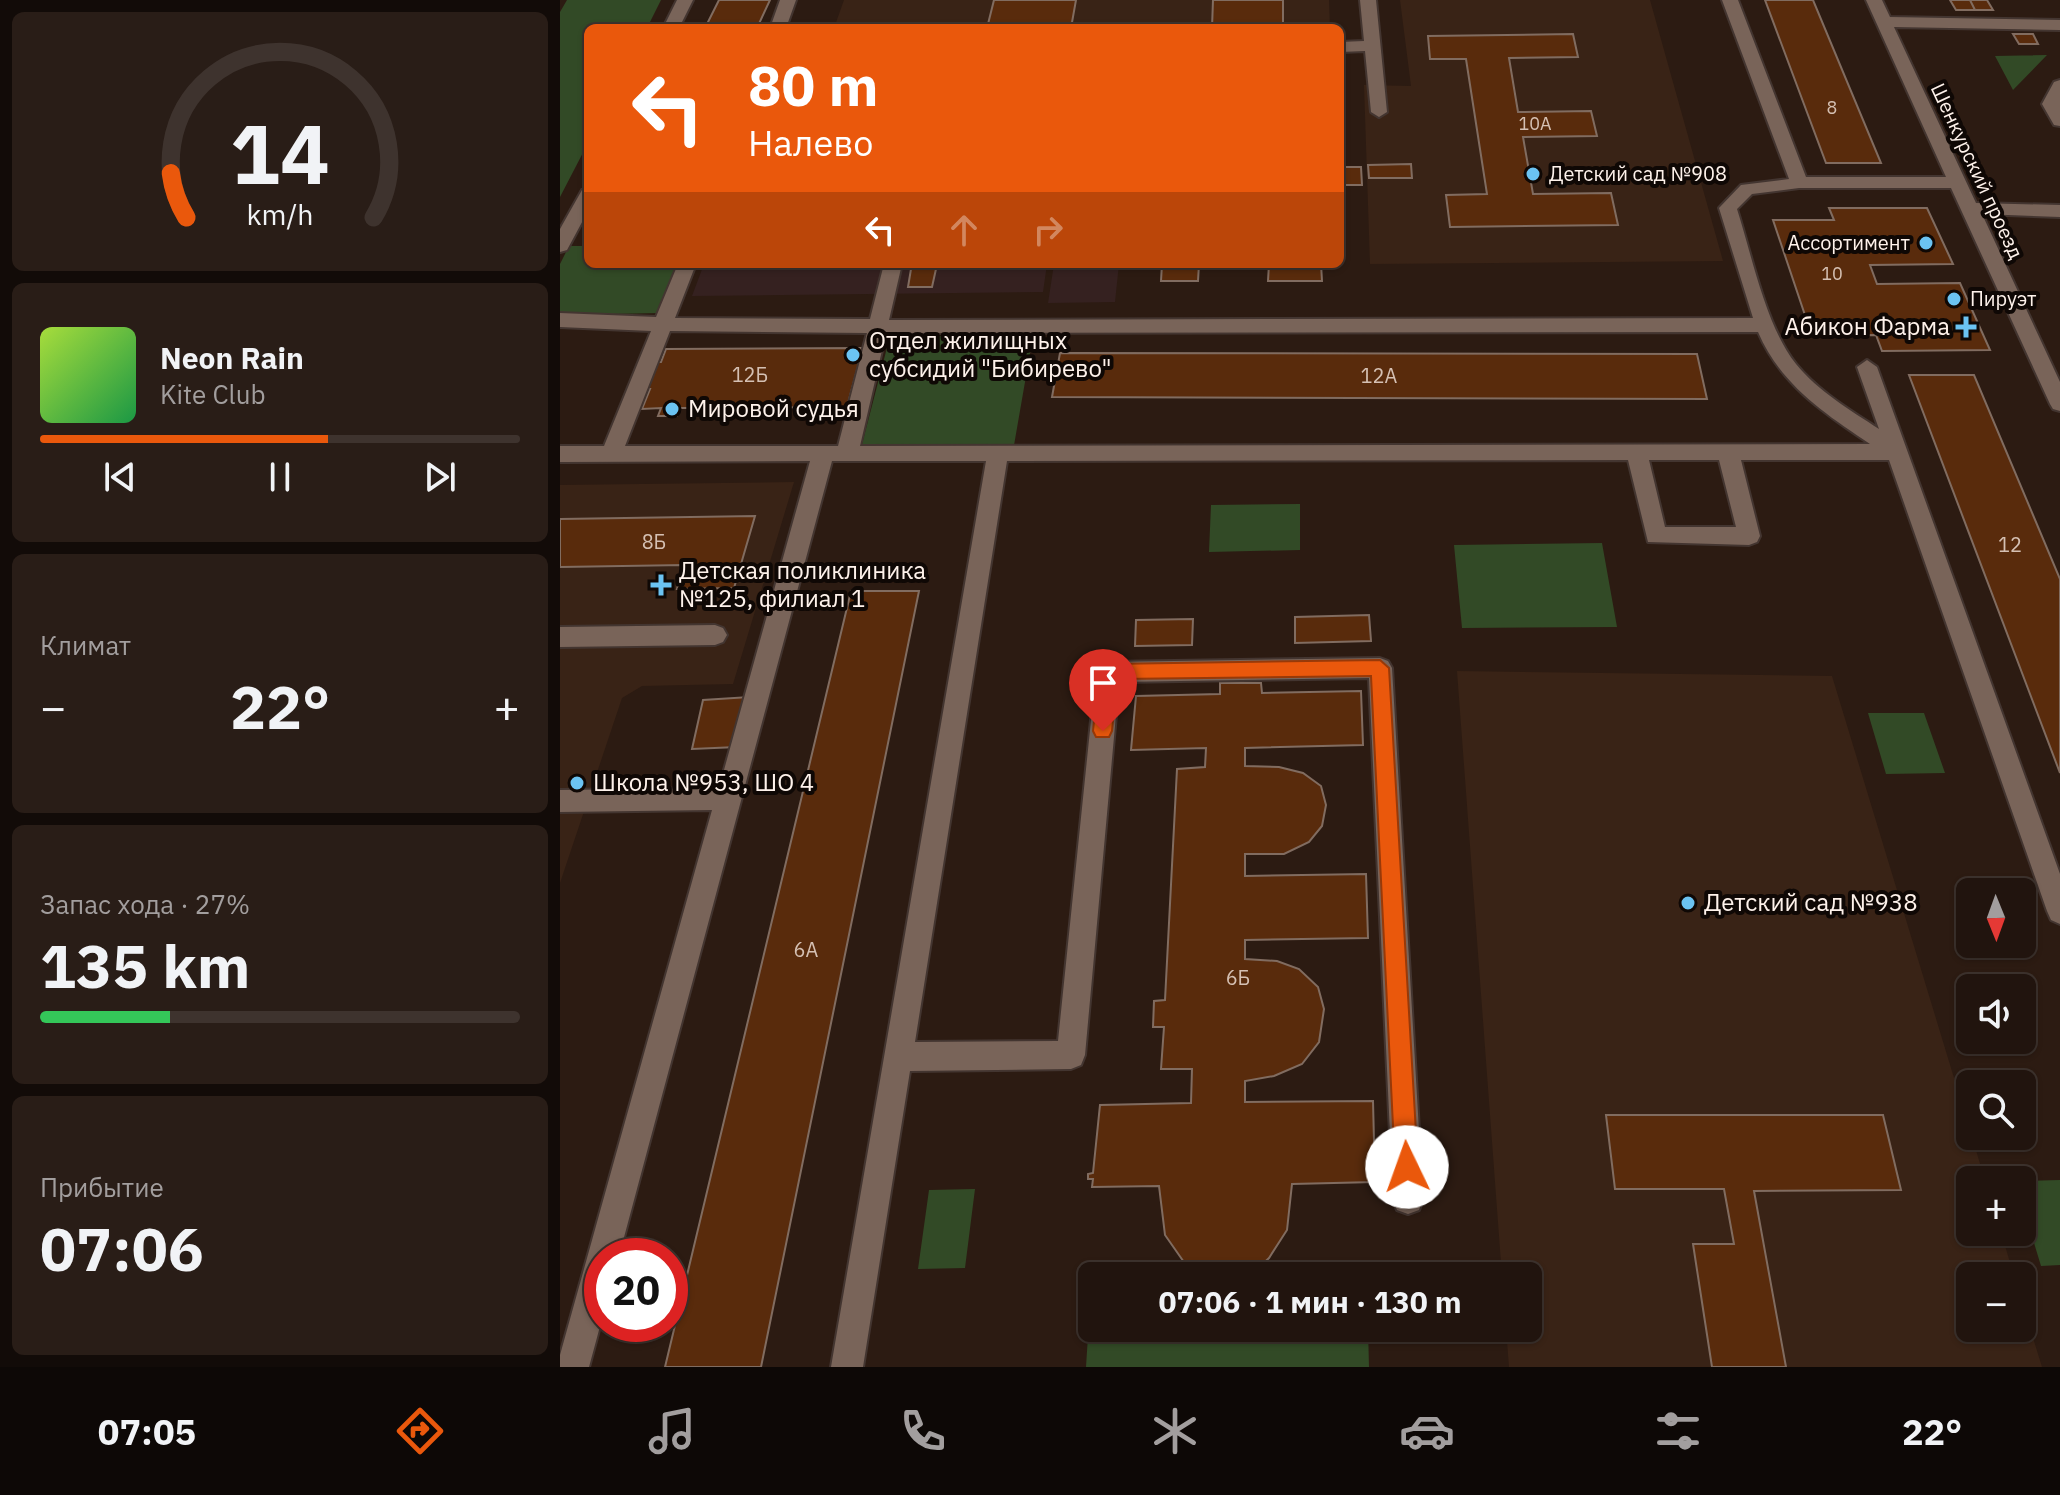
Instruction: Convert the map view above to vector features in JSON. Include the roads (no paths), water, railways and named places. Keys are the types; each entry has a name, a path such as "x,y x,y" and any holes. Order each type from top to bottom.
{"street":[{"path":"673,24 685,0"},
{"path":"779,24 788,0"},
{"path":"1368,0 1379,112"},
{"path":"1730,0 1799,183"},
{"name":"Шенкурский проезд","path":"1874,0 2060,404"},
{"path":"1884,22 2060,25"},
{"path":"1344,47 1373,46"},
{"path":"2060,85 2050,104 2060,121"},
{"path":"1897,452 1812,390 1789,369 1767,325 1728,208 1747,189 1799,183 1958,182"},
{"path":"560,246 584,201"},
{"path":"1970,208 2060,211"},
{"path":"611,454 685,268"},
{"path":"608,1238 727,799 878,325 892,268"},
{"path":"560,320 664,325 1212,328 1767,325"},
{"path":"1867,367 2060,911"},
{"path":"1637,453 1656,536 1749,536 1728,452"},
{"path":"560,454 1897,452"},
{"path":"847,1367 998,453"},
{"path":"560,637 715,635"},
{"path":"898,1057 1071,1055 1108,672 1380,668 1408,1199"},
{"path":"560,801 727,799"},
{"path":"573,1367 584,1327"}],"place":[{"name":"Детский сад №908","path":"1533,174"},
{"name":"Ассортимент","path":"1926,243"},
{"name":"Пируэт","path":"1954,299"},
{"name":"Абикон Фарма","path":"1966,327"},
{"name":"Отдел жилищных субсидий \"Бибирево\"","path":"853,355"},
{"name":"Мировой судья","path":"672,409"},
{"name":"Детская поликлиника №125, филиал 1","path":"661,585"},
{"name":"Школа №953, ШО 4","path":"577,783"},
{"name":"Детский сад №938","path":"1688,903"}]}
